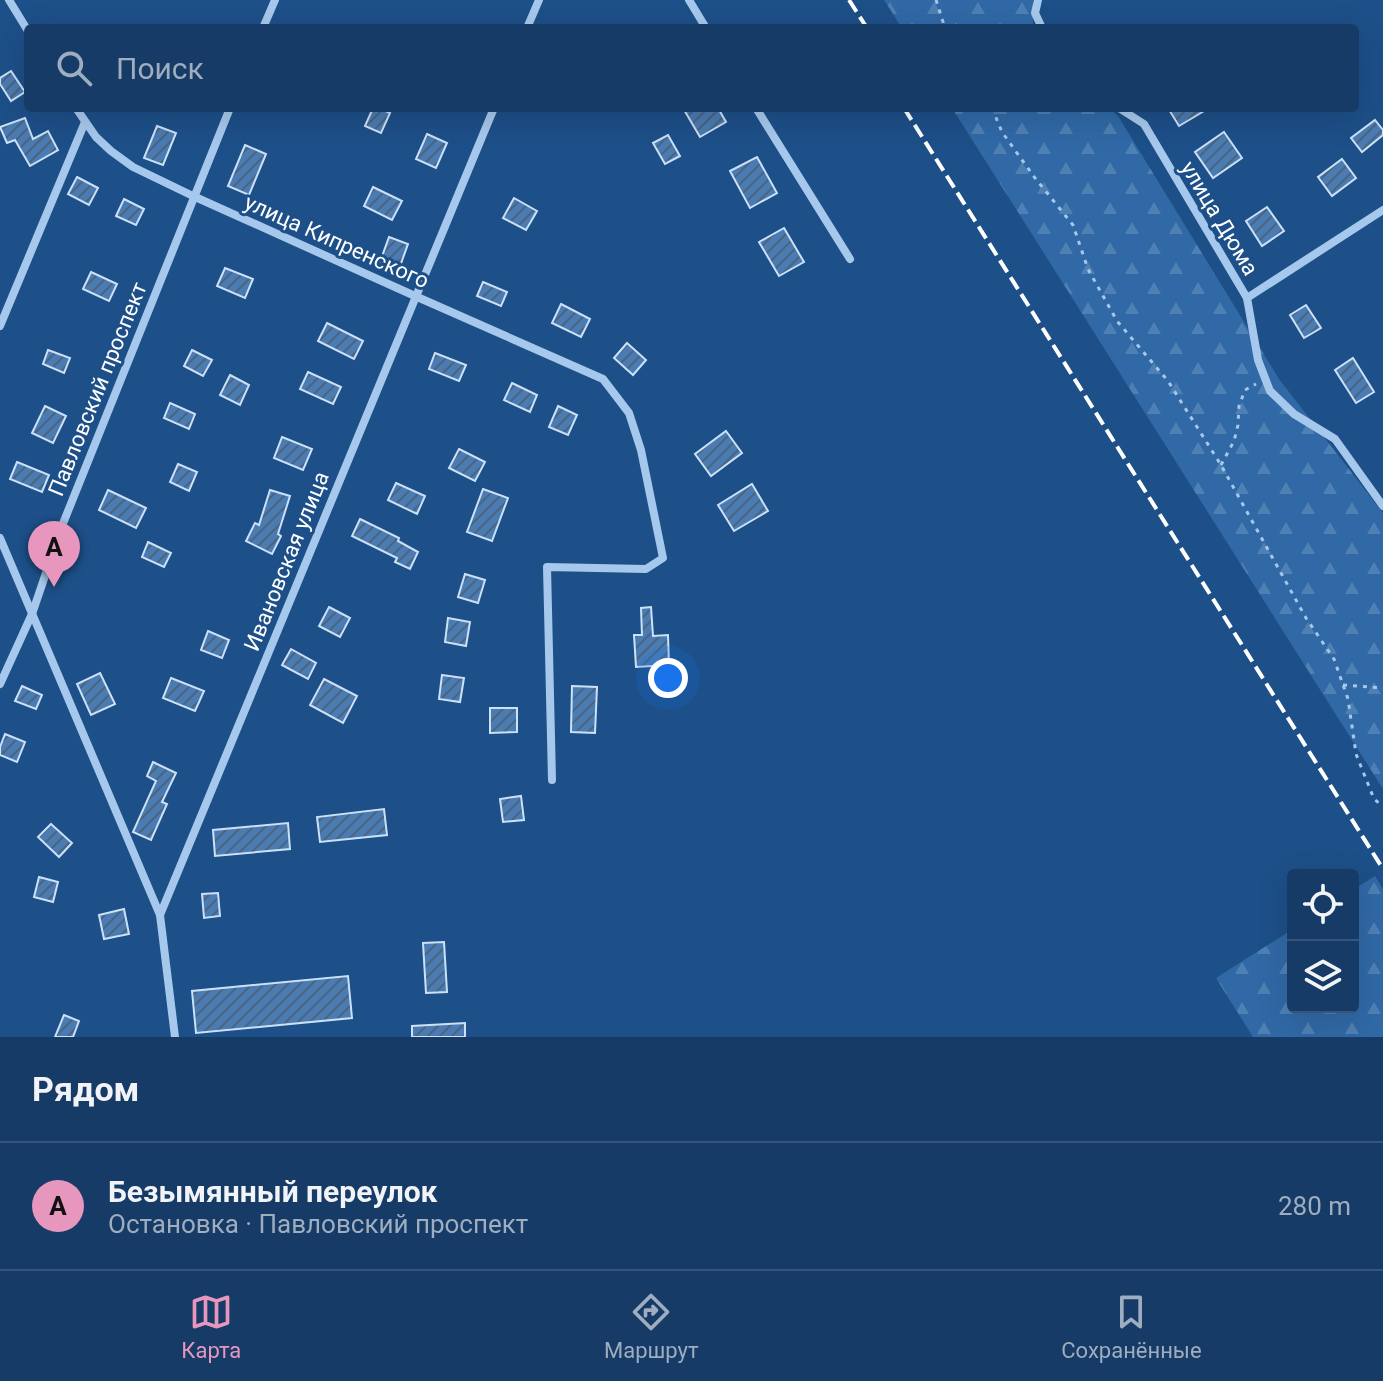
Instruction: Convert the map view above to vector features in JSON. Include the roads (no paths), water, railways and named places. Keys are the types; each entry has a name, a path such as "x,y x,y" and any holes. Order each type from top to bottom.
{"street":[{"path":"9,0 24,24"},
{"path":"265,24 275,0"},
{"path":"529,24 539,0"},
{"path":"689,0 704,24"},
{"path":"1038,0 1035,13 1040,24"},
{"name":"улица Кипренского","path":"79,112 96,137 133,167 603,379 629,413 641,450 663,558 646,569 547,567 552,780"},
{"name":"Павловский проспект","path":"0,684 32,614 62,526 228,112"},
{"name":"Ивановская улица","path":"175,1037 160,915 492,112"},
{"path":"758,112 850,259"},
{"name":"улица Дюма","path":"1125,112 1144,124 1247,298 1258,360 1270,391 1294,414 1335,439 1383,506"},
{"path":"0,326 85,122"},
{"path":"1247,298 1383,210"},
{"path":"0,538 160,915"}],"railway":[{"path":"849,0 864,24"},
{"path":"907,112 1383,869"}],"place":[{"name":"Безымянный переулок","path":"54,587"}]}
